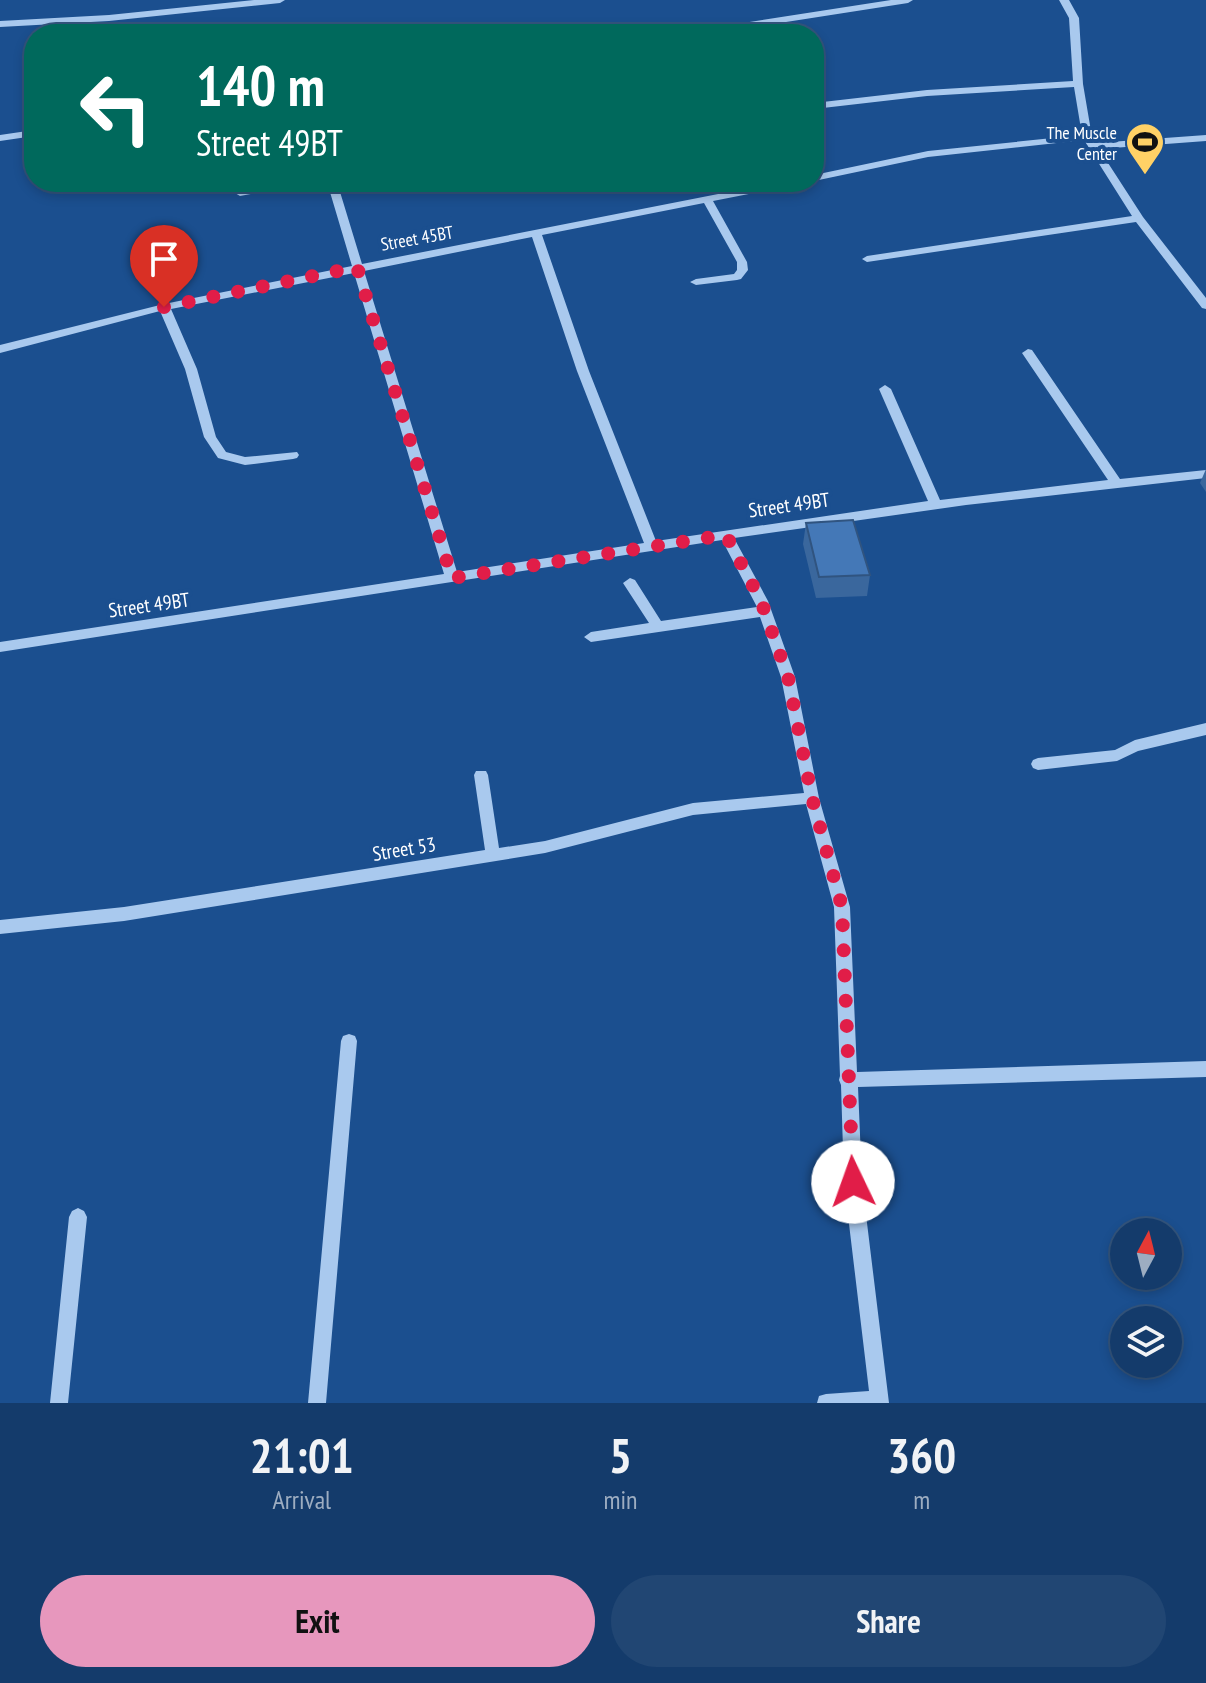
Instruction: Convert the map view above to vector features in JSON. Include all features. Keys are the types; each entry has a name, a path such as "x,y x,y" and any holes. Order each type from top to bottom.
{"street":[{"path":"0,24 109,18 280,0"},
{"path":"756,24 908,0"},
{"path":"1064,0 1074,18 1078,84 1090,141 1139,218 1206,306"},
{"path":"824,105 927,93 1078,84"},
{"path":"0,138 24,134"},
{"path":"824,176 928,154 1090,141 1206,138"},
{"path":"240,193 245,192"},
{"path":"335,192 452,578"},
{"name":"Street 45BT","path":"0,347 164,307 746,192"},
{"path":"696,282 737,277 743,270 742,262 707,200"},
{"path":"867,259 1139,218"},
{"path":"537,235 583,371 651,545"},
{"path":"164,307 191,369 210,437 222,455 245,461 293,455"},
{"path":"1028,353 1117,484"},
{"path":"885,389 936,504"},
{"name":"Street 49BT","path":"0,647 651,545 936,504 1206,474"},
{"path":"726,535 764,611 788,677 812,798 842,907 853,1182 880,1402 826,1403"},
{"path":"630,583 658,627"},
{"path":"591,637 764,611"},
{"path":"1038,764 1117,755 1135,746 1206,729"},
{"path":"481,775 493,855"},
{"name":"Street 53","path":"0,927 124,914 545,847 693,809 812,798"},
{"path":"317,1403 349,1041"},
{"path":"847,1080 1206,1069"},
{"path":"59,1403 78,1217"}],"building":[{"path":"853,520 870,575 819,577 806,523"}],"place":[{"name":"The Muscle Center","path":"1145,176"}],"route":[{"path":"164,307 357,267 452,578 726,535 761,601 788,677 812,798 842,907 853,1182"}]}
